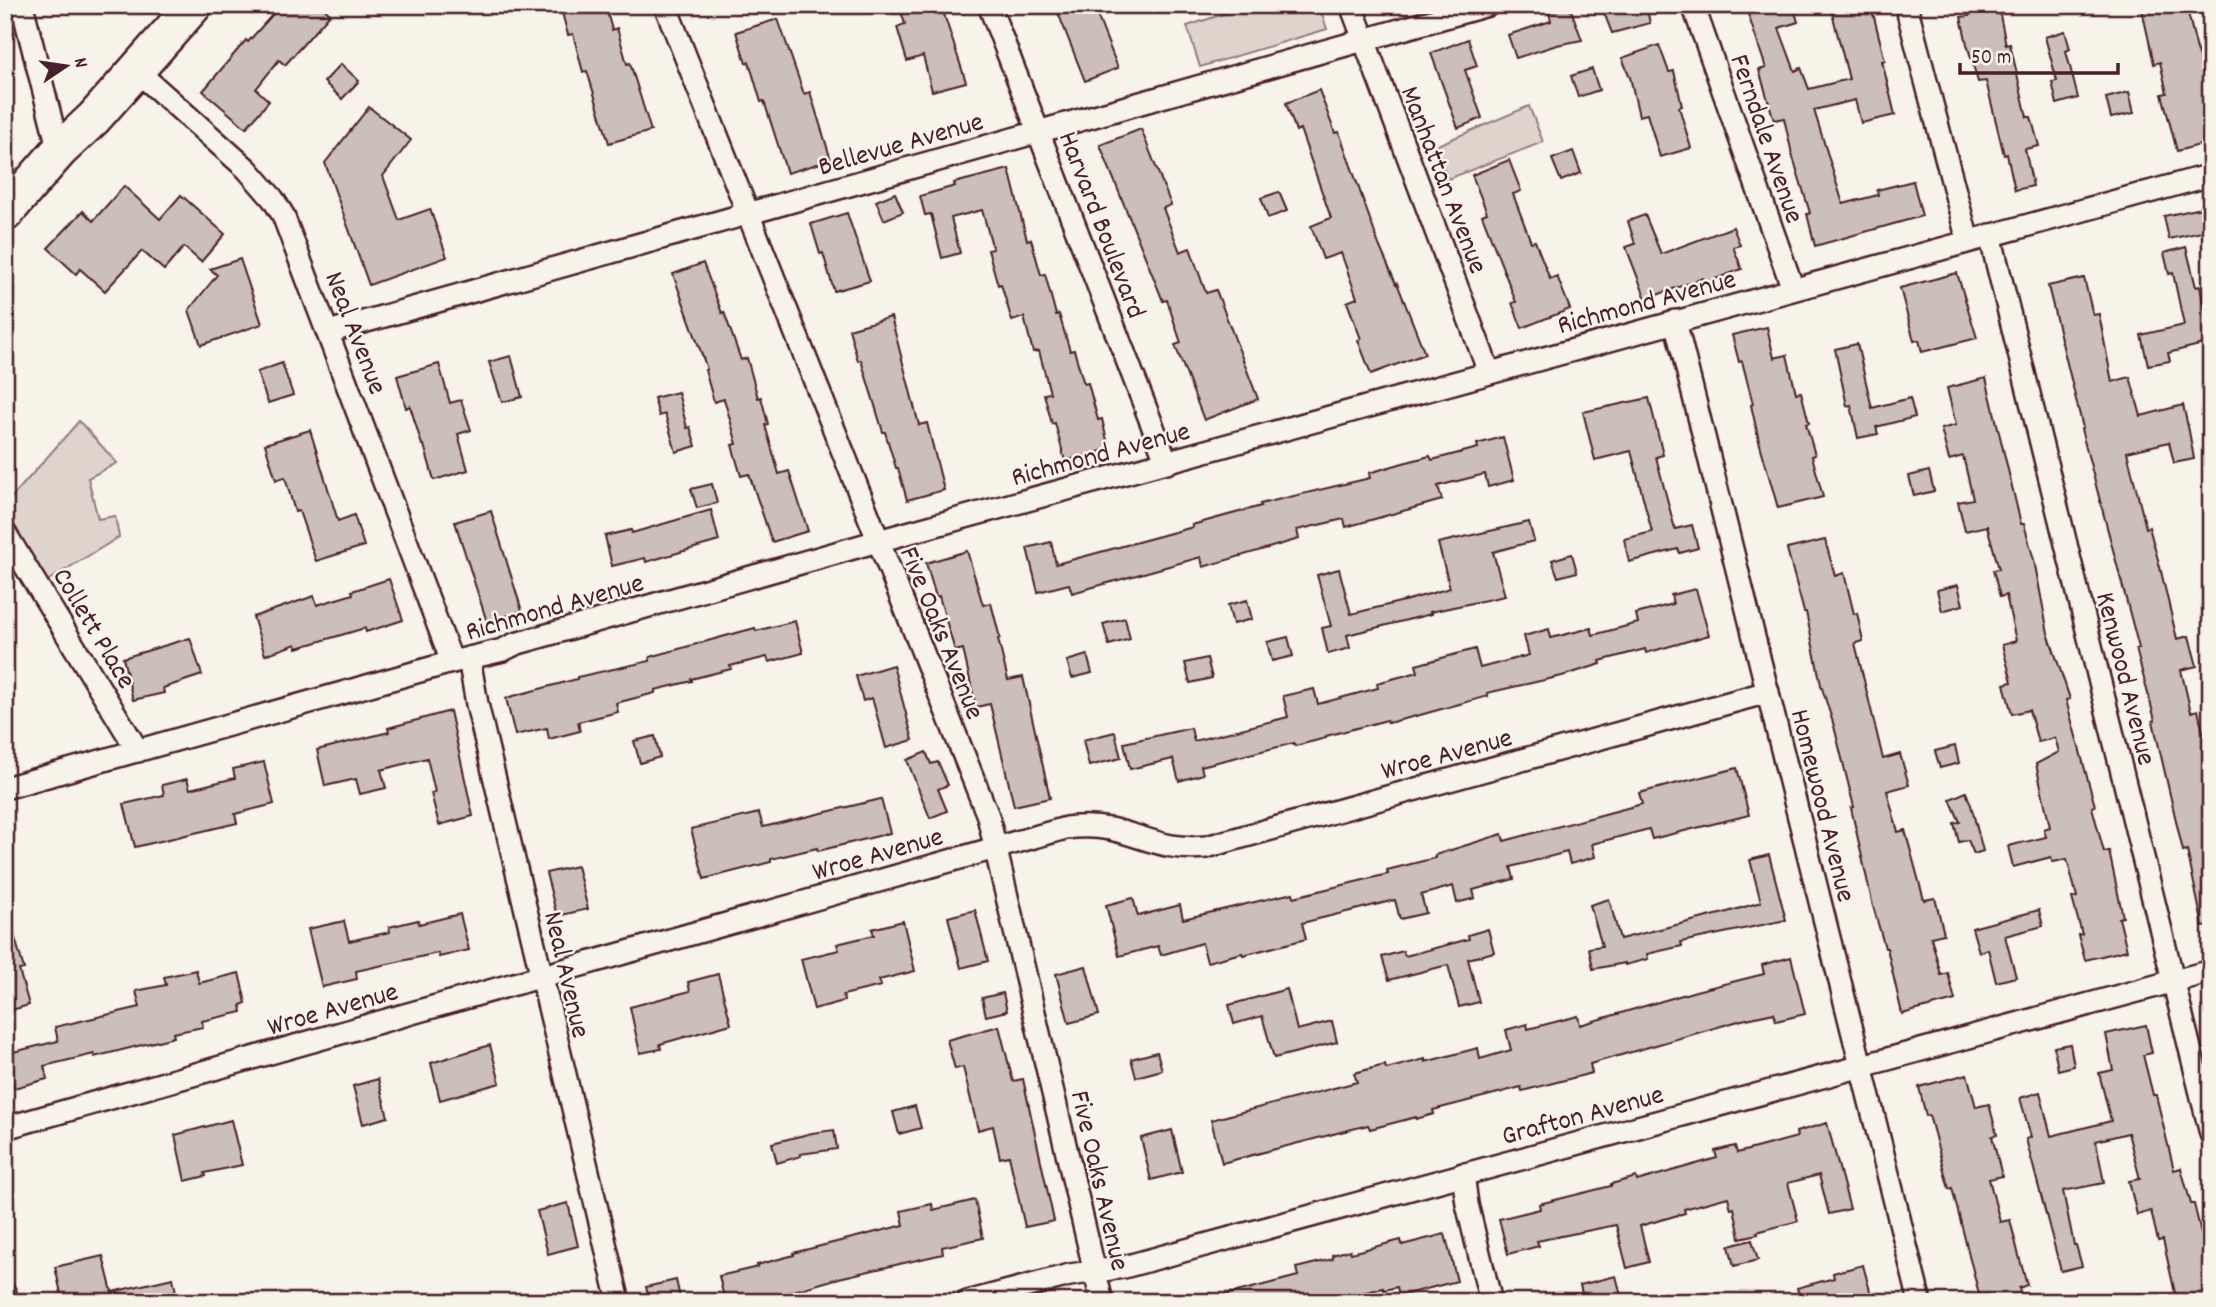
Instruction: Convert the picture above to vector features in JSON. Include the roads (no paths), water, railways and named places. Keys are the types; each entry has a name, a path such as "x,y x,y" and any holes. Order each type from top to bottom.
{"main road":[{"path":"5,212 59,150 94,118 194,5"}],"street":[{"path":"22,5 59,150"},
{"name":"Five Oaks Avenue","path":"665,5 988,816 1102,1302"},
{"name":"Harvard Boulevard","path":"989,5 1167,463"},
{"name":"Manhattan Avenue","path":"1351,5 1489,372"},
{"name":"Bellevue Avenue","path":"328,332 1488,5"},
{"name":"Ferndale Avenue","path":"1693,5 1793,289"},
{"path":"1906,5 1968,241"},
{"name":"Neal Avenue","path":"136,70 247,169 273,199 291,235 460,660 477,704 619,1302"},
{"name":"Richmond Avenue","path":"5,788 878,541 2211,175"},
{"name":"Kenwood Avenue","path":"1990,235 2211,1134"},
{"name":"Homewood Avenue","path":"1675,321 1920,1302"},
{"name":"Collett Place","path":"5,533 138,751"},
{"name":"Wroe Avenue","path":"5,1128 1066,828 1089,826 1111,829 1170,848 1206,847 1768,692"},
{"name":"Grafton Avenue","path":"967,1302 1070,1275 1124,1268 2211,971"},
{"path":"1463,1174 1467,1205 1491,1302"},
{"path":"5,1294 7,1302"}]}
